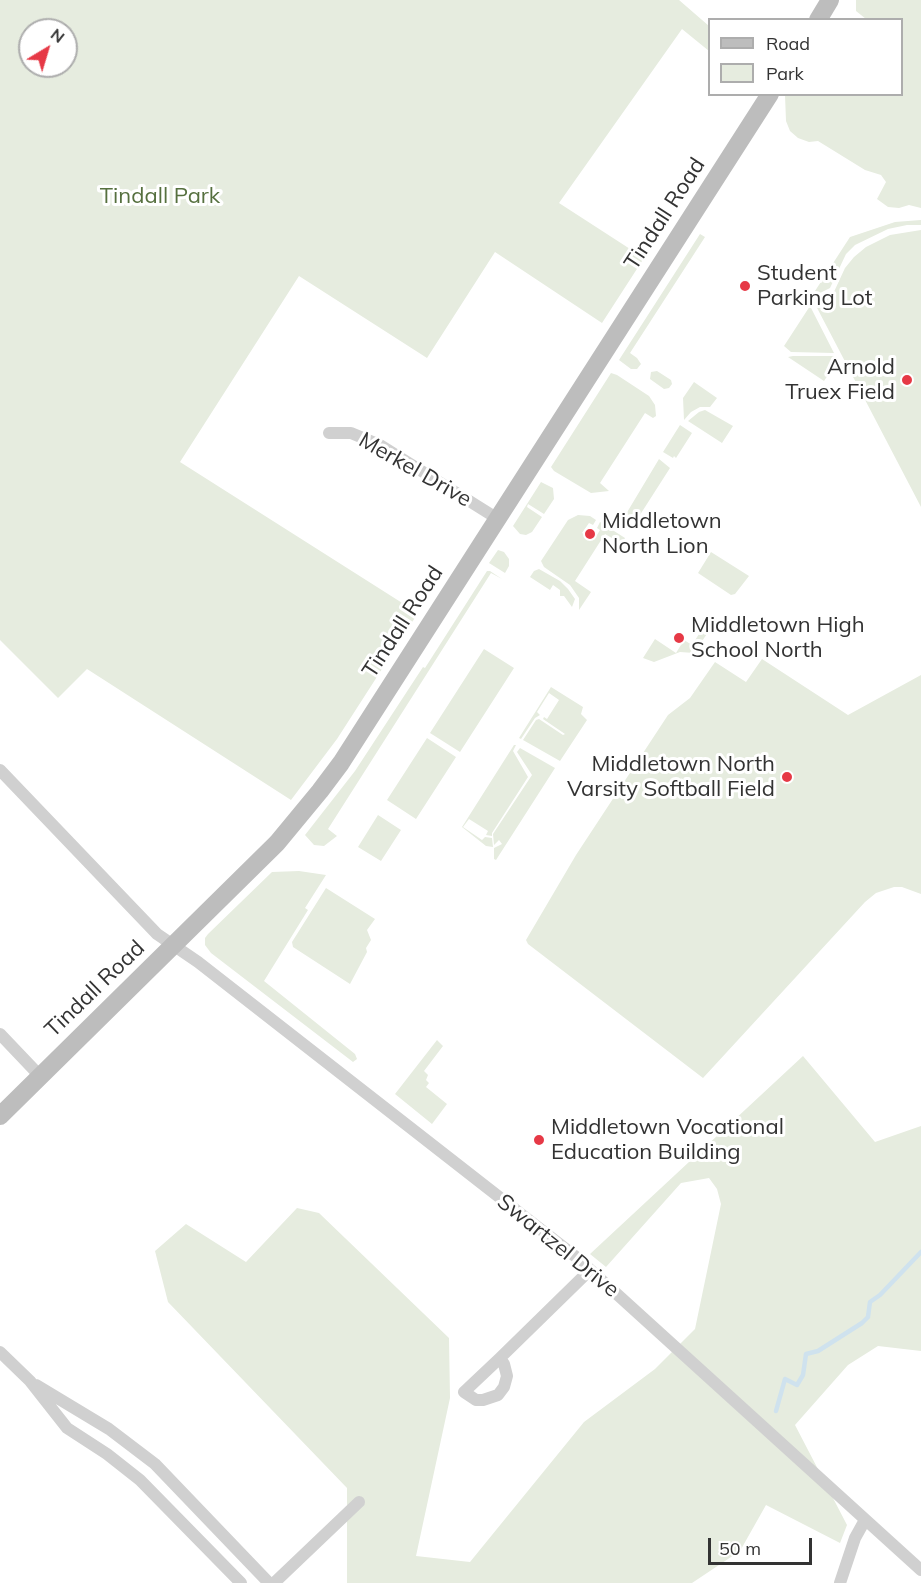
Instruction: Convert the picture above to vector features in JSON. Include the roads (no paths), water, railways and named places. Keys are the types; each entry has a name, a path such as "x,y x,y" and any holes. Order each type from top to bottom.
{"street":[{"path":"819,18 830,0"},
{"name":"Tindall Road","path":"0,1116 277,843 320,791 498,519 769,96"},
{"name":"Merkel Drive","path":"329,433 351,433 380,445 498,519"},
{"name":"Swartzel Drive","path":"0,770 157,934 198,962 590,1270 921,1570"},
{"path":"0,1034 40,1076"},
{"path":"500,1358 590,1270"},
{"path":"0,1352 30,1381 67,1428 141,1480 242,1583"},
{"path":"30,1381 110,1429 155,1464 269,1583"},
{"path":"120,1464 133,1446"},
{"path":"274,1583 358,1502"},
{"path":"180,1519 194,1504"},
{"path":"840,1583 855,1538 865,1520"}],"waterway":[{"path":"776,1411 785,1379 797,1385 803,1375 806,1354 818,1351 862,1323 868,1317 870,1302 880,1295 921,1252"}],"place":[{"name":"Student Parking Lot","path":"745,286"},
{"name":"Arnold Truex Field","path":"907,380"},
{"name":"Middletown North Lion","path":"590,534"},
{"name":"Middletown High School North","path":"679,638"},
{"name":"Middletown North Varsity Softball Field","path":"787,777"},
{"name":"Middletown Vocational Education Building","path":"539,1140"}],"park label":[{"name":"Tindall Park","path":"160,196"}]}
